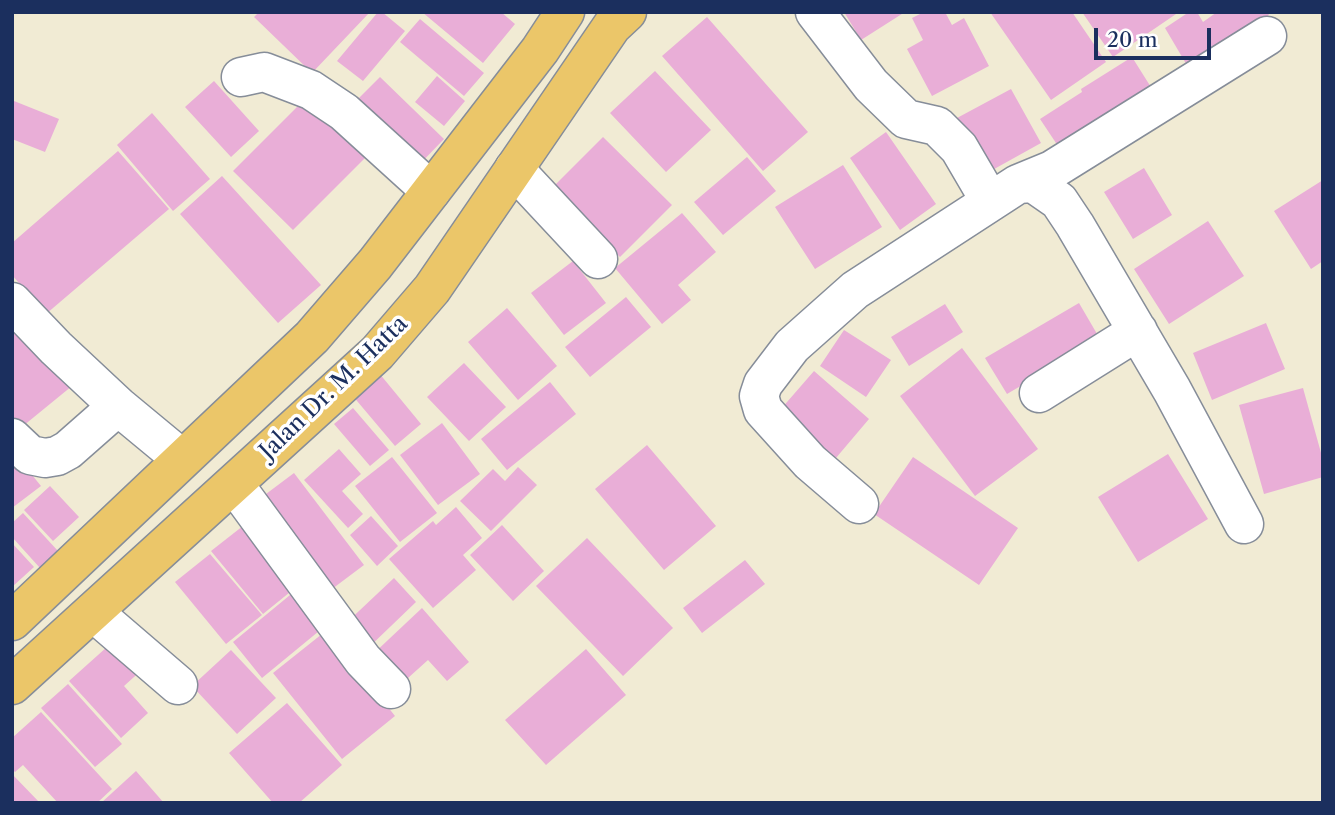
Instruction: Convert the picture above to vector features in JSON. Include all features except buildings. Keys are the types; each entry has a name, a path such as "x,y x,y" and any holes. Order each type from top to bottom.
{"main road":[{"path":"12,621 313,337 375,264 540,50 565,12"},
{"name":"Jalan Dr. M. Hatta","path":"12,685 377,353 432,289 612,26 628,12"}],"street":[{"path":"815,12 871,85 906,119 937,126 1004,192"},
{"path":"859,504 810,462 763,410 759,396 763,384 792,346 855,290 1004,192 1052,170 1268,36"},
{"path":"241,77 264,72 311,90 344,112 431,191"},
{"path":"514,169 598,259"},
{"path":"1004,192 1033,183 1059,201 1138,331 1244,524"},
{"path":"12,302 118,406 182,458"},
{"path":"1039,393 1138,331"},
{"path":"12,438 30,455 45,458 57,456 118,406"},
{"path":"234,484 363,660 391,689"},
{"path":"93,612 178,685"}]}
